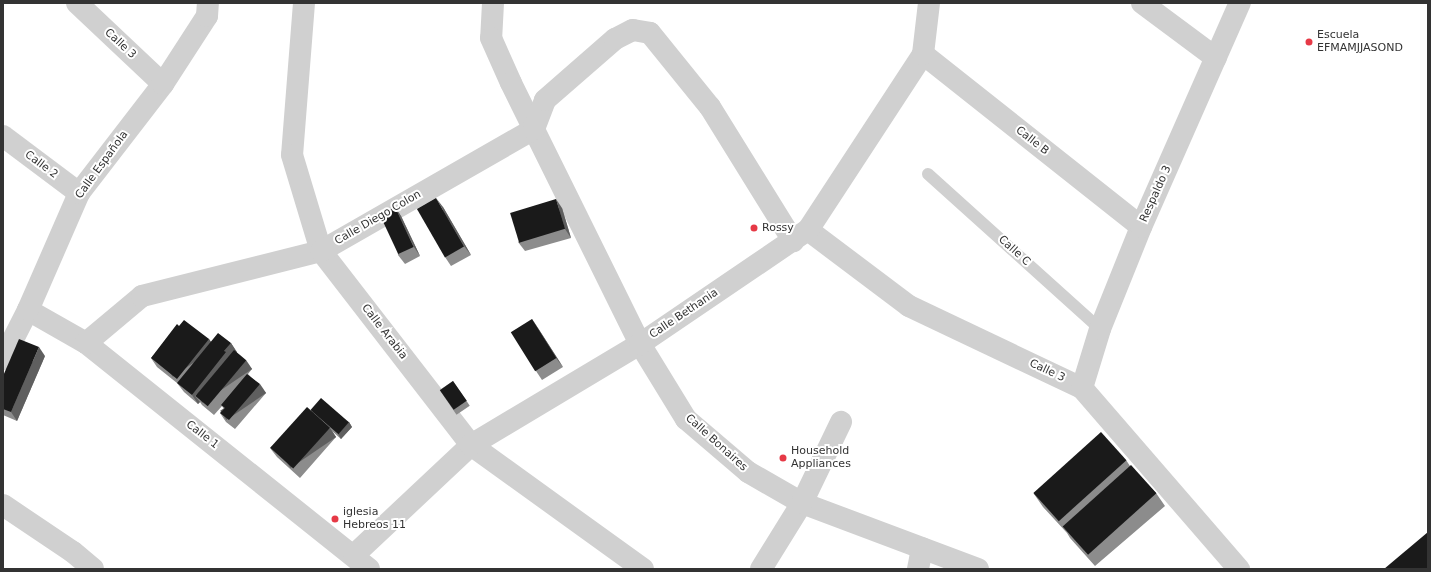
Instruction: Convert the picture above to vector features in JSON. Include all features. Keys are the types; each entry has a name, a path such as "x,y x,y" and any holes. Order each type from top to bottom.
{"street":[{"name":"Calle 3","path":"77,3 163,84"},
{"name":"Calle Española","path":"4,350 28,310 79,193 163,84 207,16 208,3"},
{"name":"Calle Arabia","path":"304,3 292,155 321,251 471,445 643,569"},
{"name":"Calle Bonaires","path":"493,3 491,38 640,344 686,419 748,472 802,503 920,559 978,569"},
{"name":"Calle Bethania","path":"361,562 471,445 640,344 801,235 923,54 929,3"},
{"path":"1142,3 1216,58"},
{"name":"Respaldo 3","path":"1082,388 1100,329 1141,226 1240,3"},
{"path":"534,129 545,100 615,39 633,30 650,33 710,107 801,235"},
{"name":"Calle B","path":"923,54 1141,226"},
{"name":"Calle Diego Colon","path":"86,343 142,296 321,251 534,129"},
{"name":"Calle 2","path":"3,136 79,193"},
{"name":"Calle 3","path":"801,235 909,306 1082,388 1238,569"},
{"name":"Calle 1","path":"28,310 86,343 361,562"},
{"path":"761,569 802,503 841,422"},
{"path":"3,505 73,552 93,569"}],"lane":[{"name":"Calle C","path":"928,174 1100,329"}],"building":[{"path":"436,198 464,246 445,257 417,209"},
{"path":"556,199 565,229 519,243 510,213"},
{"path":"395,207 414,247 398,254 380,214"},
{"path":"532,319 556,358 535,371 511,332"},
{"path":"184,320 209,339 177,379 151,358 177,324 179,326"},
{"path":"218,333 231,343 224,351 226,352 192,395 177,383"},
{"path":"19,339 39,347 11,412 3,409 3,376"},
{"path":"234,350 246,360 208,406 195,396"},
{"path":"247,374 260,384 229,420 220,413 225,408 221,405"},
{"path":"453,381 467,401 454,410 440,390"},
{"path":"321,398 349,422 338,434 311,410"},
{"path":"307,407 330,428 293,469 270,448"},
{"path":"1101,432 1126,460 1059,521 1033,493"},
{"path":"1131,465 1156,493 1088,555 1063,527"},
{"path":"1428,532 1428,569 1384,569"}],"place":[{"name":"Escuela EFMAMJJASOND","path":"1309,42"},
{"name":"Rossy","path":"754,228"},
{"name":"Household Appliances","path":"783,458"},
{"name":"iglesia Hebreos 11","path":"335,519"}]}
